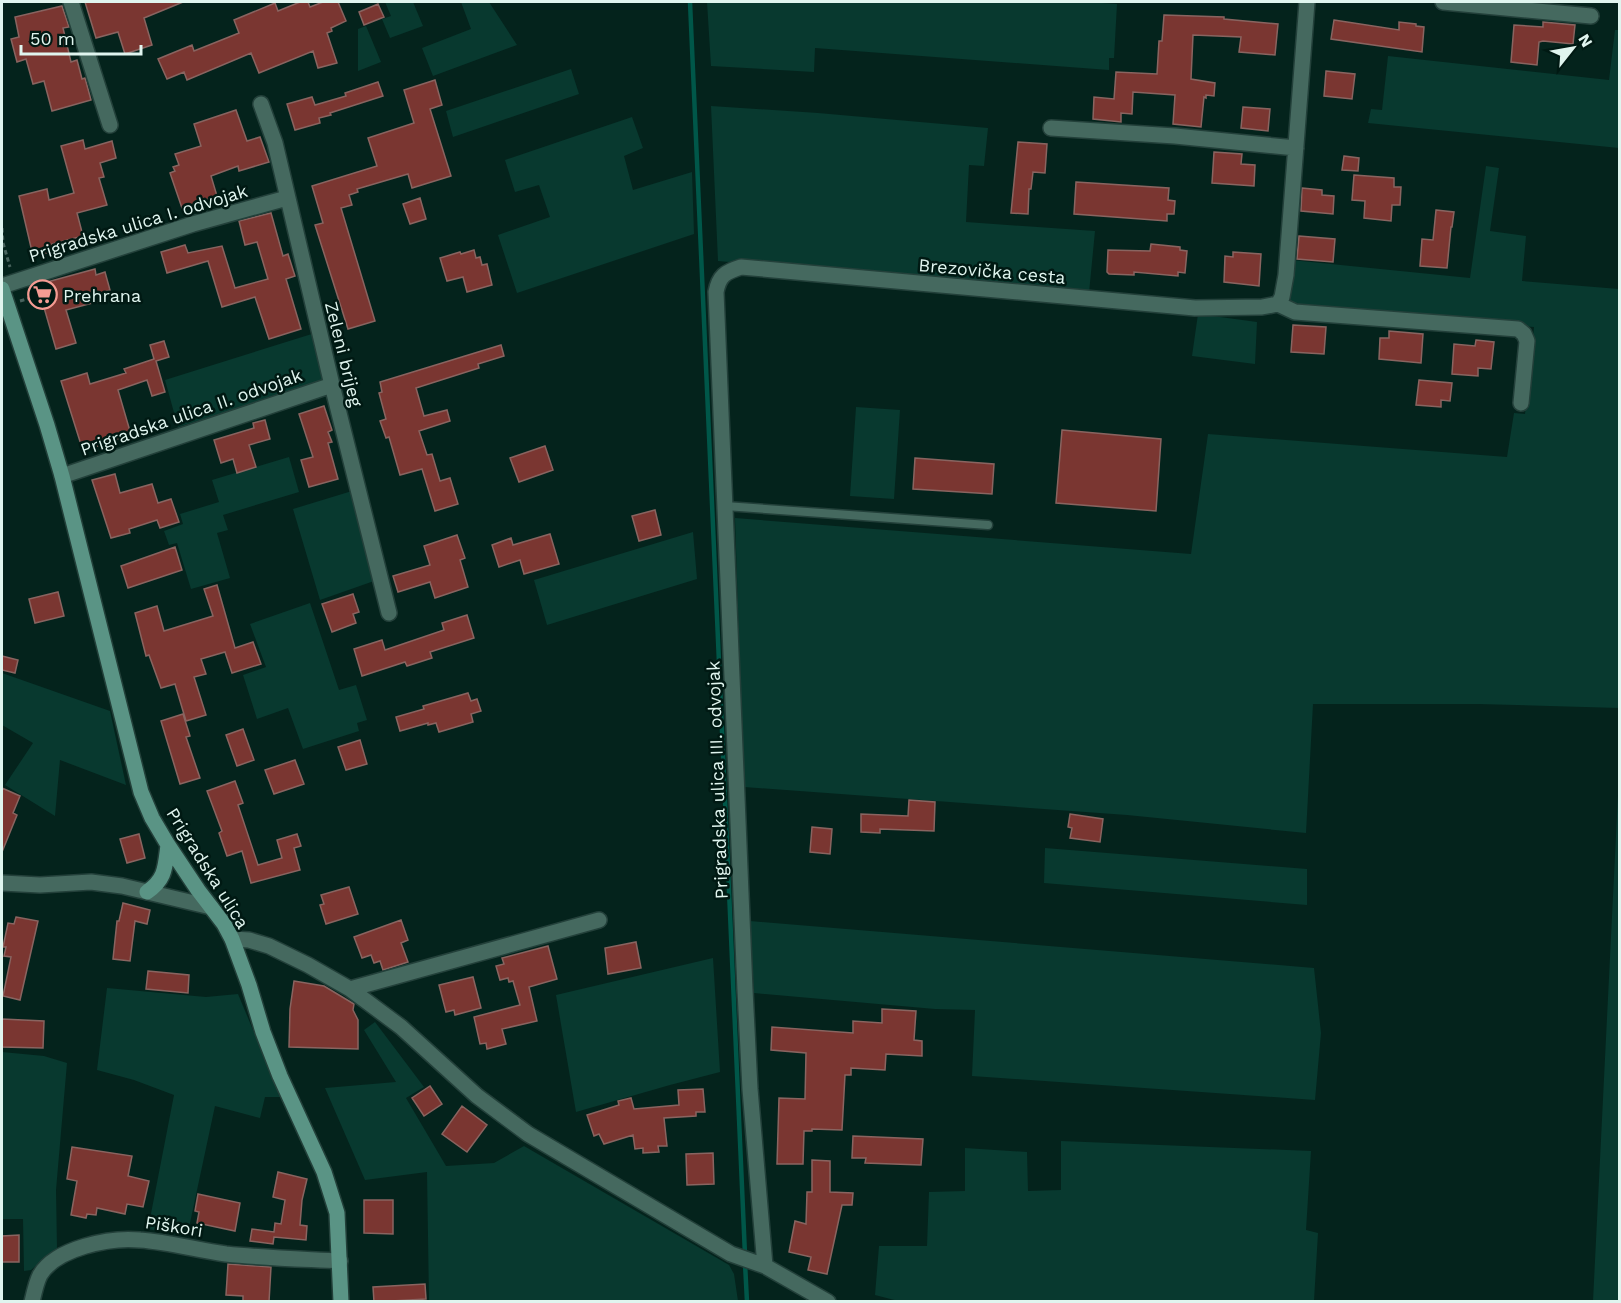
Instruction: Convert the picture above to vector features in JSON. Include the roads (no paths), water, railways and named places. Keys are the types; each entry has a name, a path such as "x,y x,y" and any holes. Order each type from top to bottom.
{"main road":[{"name":"Prigradska ulica","path":"2,288 62,476 141,792 152,818 183,870 232,939 249,985 262,1032 324,1172 337,1212 342,1302"},
{"path":"2,330 21,345"},
{"path":"147,892 161,880 168,845"}],"street":[{"path":"71,2 110,125"},
{"path":"1278,304 1282,297 1286,275 1307,2"},
{"path":"1443,2 1591,16"},
{"name":"Zeleni brijeg","path":"261,104 275,143 389,613"},
{"path":"1051,128 1175,136 1296,148"},
{"name":"Prigradska ulica I. odvojak","path":"2,288 193,224 287,198"},
{"name":"Brezovička cesta","path":"716,292 718,279 725,272 741,267 1196,308 1262,307 1278,304 1295,312 1518,329 1527,341 1521,403"},
{"name":"Prigradska ulica III. odvojak","path":"716,292 745,990 759,1264"},
{"name":"Prigradska ulica II. odvojak","path":"62,476 332,385"},
{"path":"2,884 40,885 91,882 211,907"},
{"path":"350,989 598,920"},
{"path":"232,939 249,940 269,946 350,989 386,1015 477,1096 518,1127 731,1254 759,1264 828,1302"},
{"name":"Piškori","path":"32,1302 40,1276 50,1264 67,1254 93,1244 120,1240 139,1239 253,1257 340,1261"}],"lane":[{"path":"725,506 988,525"}],"waterway":[{"path":"690,2 745,1255"},
{"path":"745,1263 747,1302"}],"place":[{"name":"Prehrana","path":"42,295"}]}
